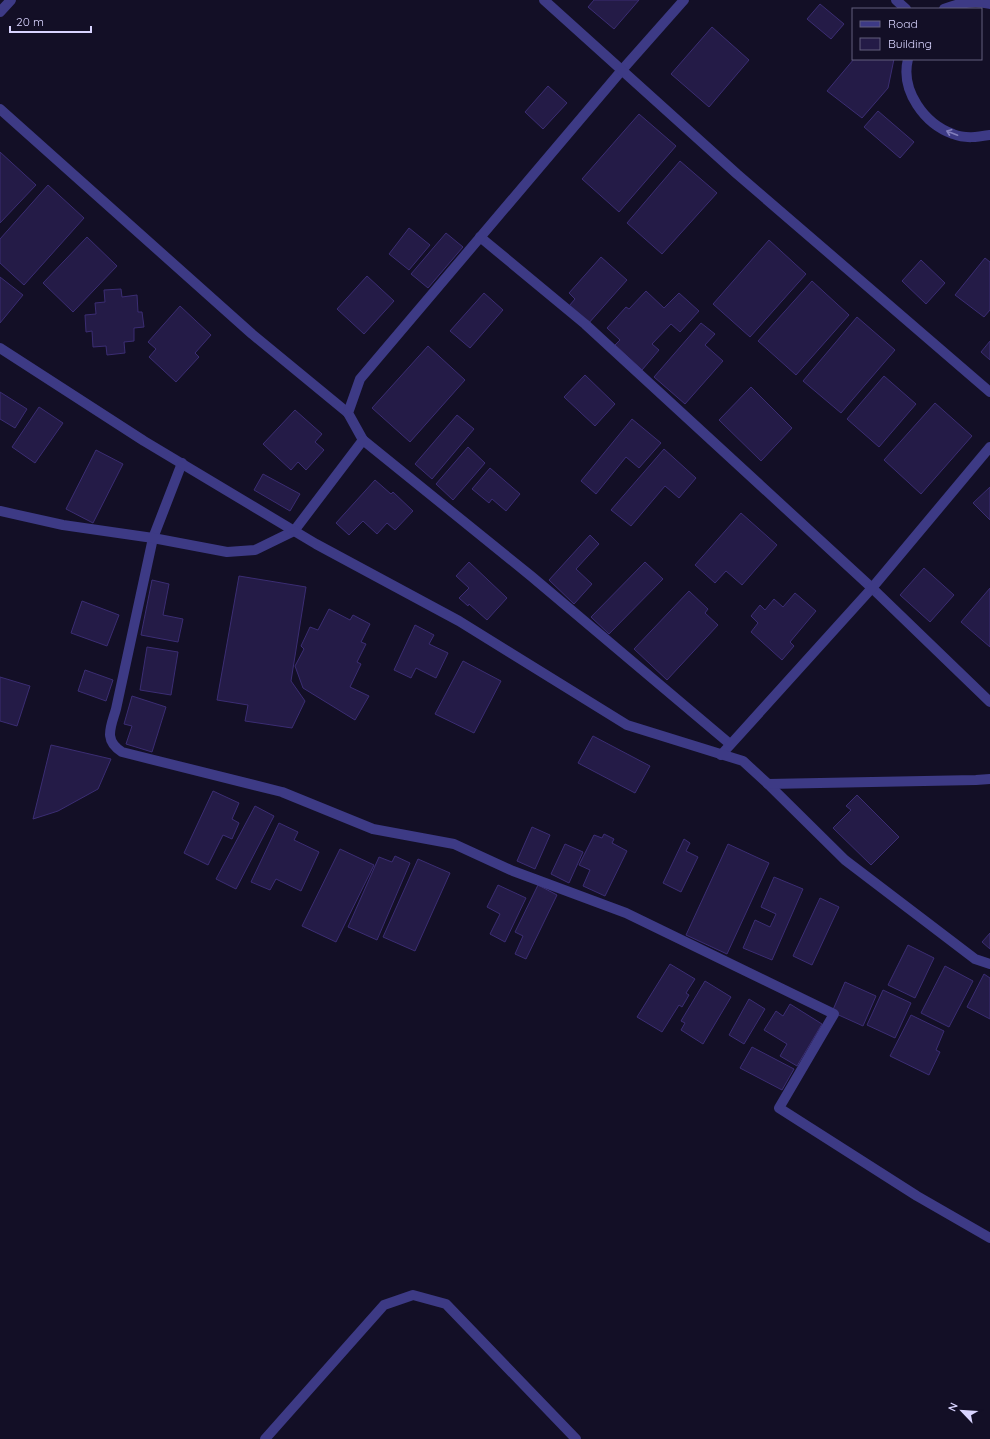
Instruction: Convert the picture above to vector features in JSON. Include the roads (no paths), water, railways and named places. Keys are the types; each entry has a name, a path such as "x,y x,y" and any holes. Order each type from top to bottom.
{"street":[{"path":"0,12 11,0"},
{"path":"544,0 737,174 990,392"},
{"path":"348,413 360,379 622,70 684,0"},
{"path":"896,0 905,8"},
{"path":"946,8 961,2 983,2 990,4"},
{"path":"908,60 909,86 918,107 934,124 954,135 977,138 990,135"},
{"path":"0,109 252,334 348,413 363,440 531,576 730,744"},
{"path":"480,237 586,324 872,588 990,702"},
{"path":"0,348 182,463 294,531 459,621 627,725 743,761 845,860 975,959 990,964"},
{"path":"0,511 63,525 153,538 228,552 255,550 294,531 363,440"},
{"path":"721,755 872,588 990,447"},
{"path":"182,463 153,538 116,709 109,734 114,747 122,752 282,792 373,829 454,844 513,871 626,913 834,1014 779,1108 917,1196 990,1238"},
{"path":"768,784 976,780 990,778"},
{"path":"265,1439 384,1305 413,1295 446,1304 576,1439"}]}
